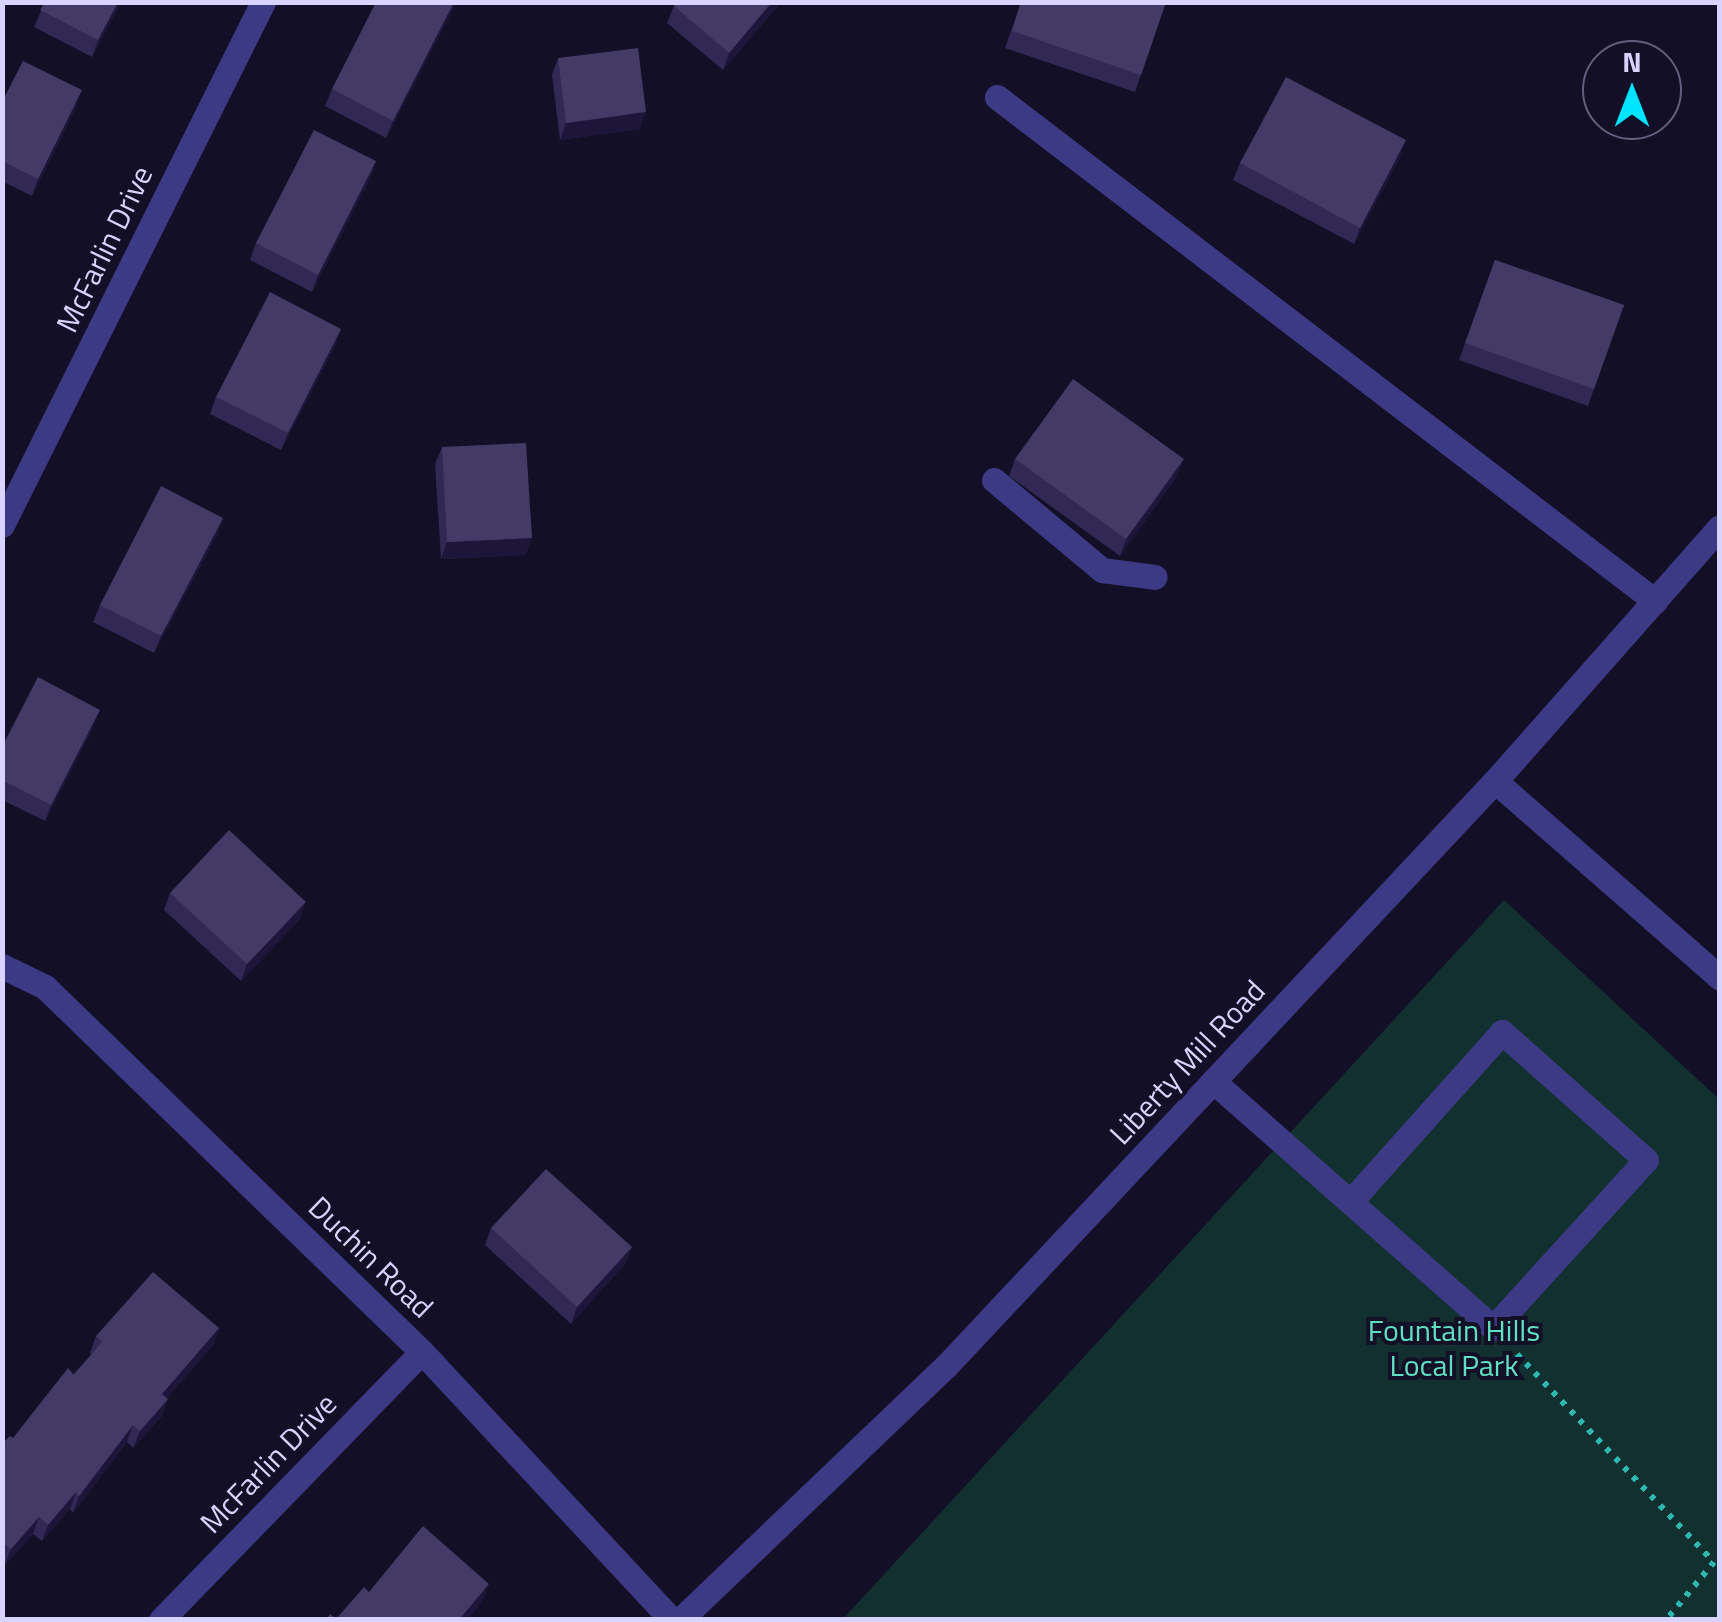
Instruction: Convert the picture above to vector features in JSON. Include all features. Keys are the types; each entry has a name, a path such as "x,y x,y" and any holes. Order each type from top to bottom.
{"street":[{"name":"McFarlin Drive","path":"2,525 263,2"},
{"path":"996,97 1656,601"},
{"path":"994,480 1102,570 1155,576"},
{"name":"Liberty Mill Road","path":"676,1620 946,1366 1494,780 1720,527"},
{"path":"1494,780 1720,978"},
{"name":"Duchin Road","path":"2,966 44,987 422,1352 676,1620"},
{"path":"1213,1081 1492,1328 1646,1160 1502,1032 1350,1202"},
{"name":"McFarlin Drive","path":"160,1620 422,1352"}],"path":[{"path":"1492,1328 1714,1562 1666,1620"}],"green space":[{"name":"Fountain Hills Local Park","path":"1504,900 1719,1099 1719,1619 842,1620"}],"building":[{"path":"45,2 118,2 98,40 40,10"},
{"path":"376,2 454,2 393,121 332,89"},
{"path":"677,2 772,2 729,53 674,6"},
{"path":"1021,2 1166,2 1141,75 1012,31"},
{"path":"638,48 646,112 566,123 558,58"},
{"path":"23,61 82,90 38,179 2,161 2,102"},
{"path":"1286,77 1406,140 1360,228 1240,163"},
{"path":"314,130 376,161 318,275 256,243"},
{"path":"1495,260 1624,305 1594,389 1465,343"},
{"path":"270,292 341,329 288,433 216,397"},
{"path":"1073,379 1184,459 1126,539 1015,459"},
{"path":"526,443 532,538 447,542 442,447"},
{"path":"161,486 223,518 161,636 100,605"},
{"path":"38,677 100,710 51,805 2,780 2,747"},
{"path":"229,830 306,902 247,964 170,893"},
{"path":"546,1169 632,1247 577,1307 491,1228"},
{"path":"153,1272 219,1328 162,1394 168,1399 140,1431 133,1425 79,1496 76,1492 48,1525 39,1517 11,1549 2,1542 2,1444 10,1436 13,1438 68,1368 74,1375 102,1342 96,1336"},
{"path":"423,1526 489,1584 459,1620 326,1620 330,1614 336,1619 364,1587 369,1592"}]}
